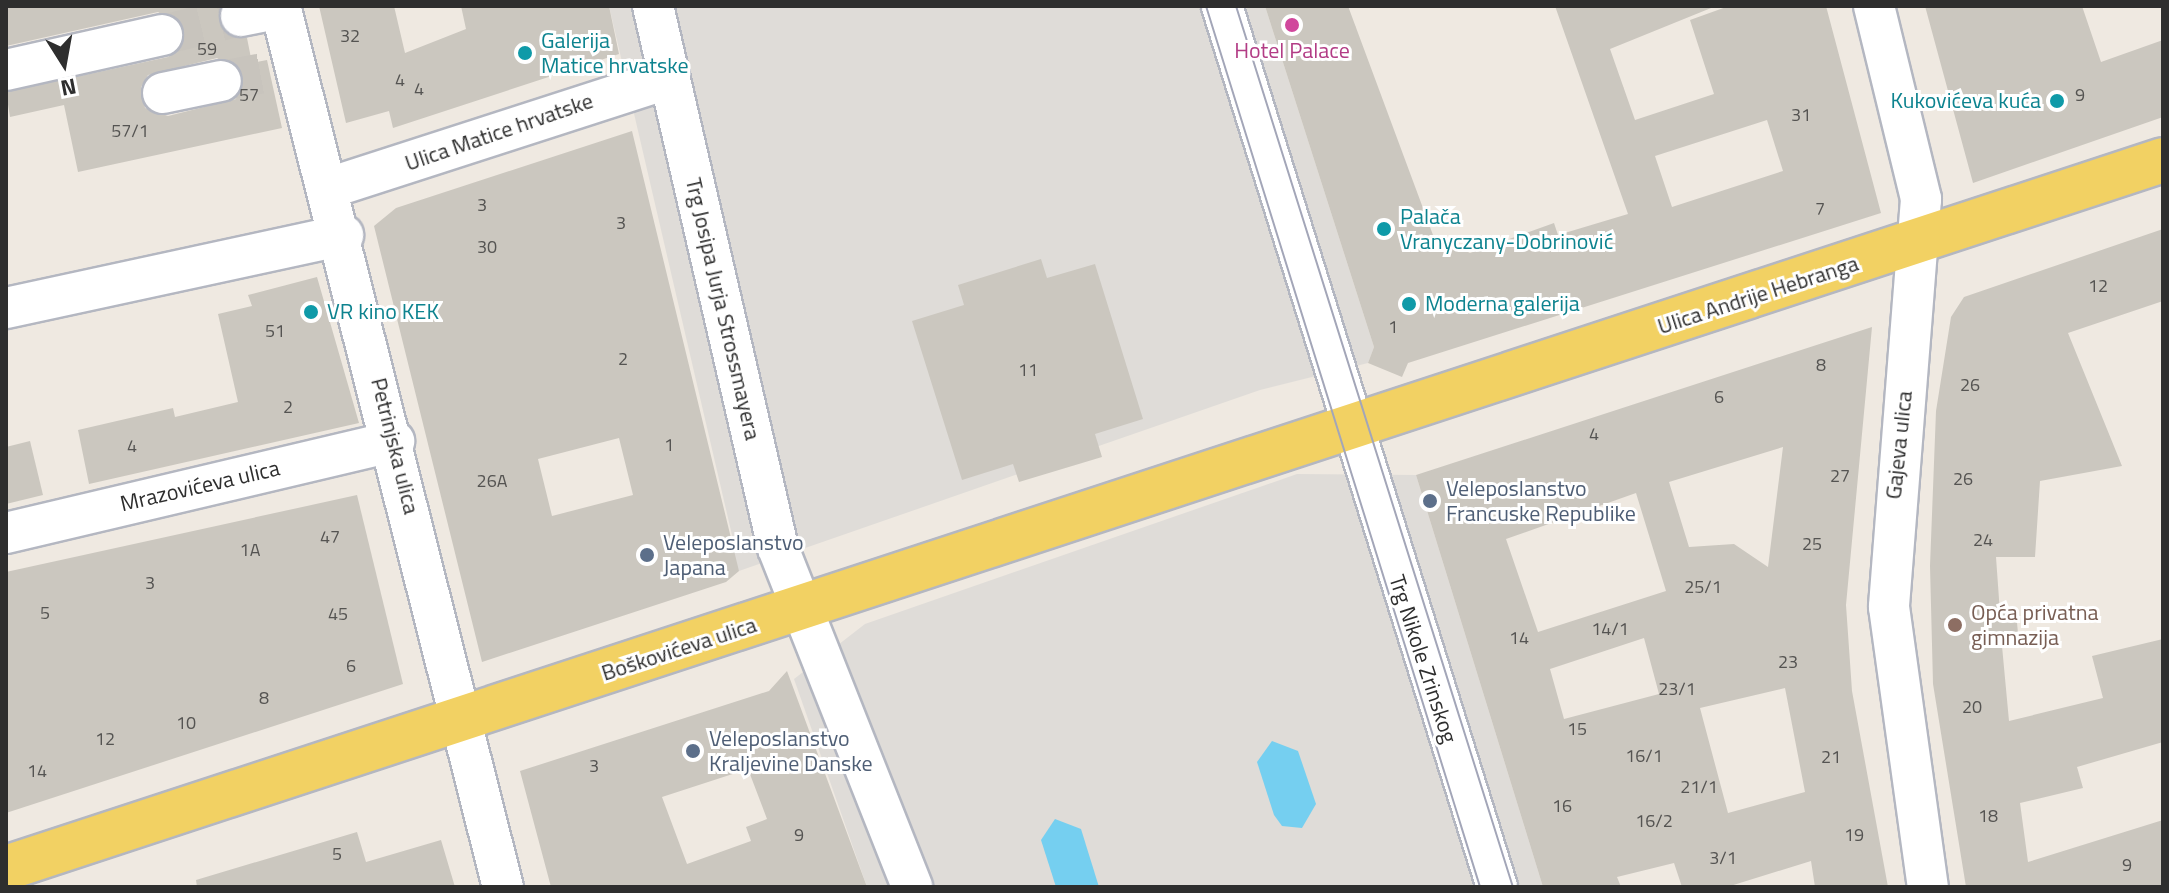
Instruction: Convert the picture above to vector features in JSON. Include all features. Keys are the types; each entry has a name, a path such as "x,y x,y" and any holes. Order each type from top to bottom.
{"main road":[{"name":"Ulica Andrije Hebranga","path":"1352,430 2163,160"},
{"name":"Boškovićeva ulica","path":"6,868 1352,430"}],"street":[{"name":"Trg Josipa Jurja Strossmayera","path":"653,6 778,548 801,610"},
{"path":"1222,6 1352,430"},
{"name":"Gajeva ulica","path":"1874,6 1913,150 1919,242 1890,521 1889,607 1928,887"},
{"path":"241,16 281,7"},
{"name":"Petrinjska ulica","path":"281,7 282,69 329,188 343,235 503,887"},
{"path":"6,70 162,35"},
{"name":"Ulica Matice hrvatske","path":"329,188 669,78"},
{"path":"163,93 221,81"},
{"path":"6,308 343,235"},
{"name":"Trg Nikole Zrinskog","path":"1352,430 1497,887"},
{"name":"Mrazovićeva ulica","path":"6,533 394,441"},
{"path":"801,610 912,887"}],"shaded area":[{"path":"609,6 1265,6 1374,347 1368,363 1260,390 739,571 728,552 735,548"},
{"path":"1297,474 1416,475 1543,887 867,887 794,679 865,624"}],"water":[{"path":"1272,741 1298,751 1316,804 1302,828 1282,826 1274,815 1257,762"},
{"path":"1055,819 1081,829 1099,887 1056,887 1041,840"}],"building":[{"path":"6,6 221,6 223,31 247,38 252,63 267,60 282,128 78,172 64,105 10,117 6,92 168,57 184,43 184,29 158,12 6,46","holes":["217,58 243,76 236,99 168,116 145,108 141,87 148,75"]},
{"path":"319,6 394,6 405,53 466,29 461,6 609,6 619,54 393,128 389,111 346,123"},
{"path":"1265,6 1348,6 1433,235 1470,253 1554,223 1558,235 1628,214 1555,6 1716,6 1610,49 1635,120 1714,94 1690,20 1729,6 1826,6 1881,213 1408,363 1402,377 1368,363 1374,347","holes":["1767,120 1783,171 1672,207 1655,156"]},
{"name":"Kukovićeva kuća","path":"1925,6 2082,6 2101,62 2163,40 2163,117 1973,183"},
{"path":"632,131 739,571 726,582 482,662 374,226 396,208","holes":["619,438 633,495 552,516 538,459"]},
{"path":"2163,229 2163,301 2068,333 2122,466 2040,481 2035,557 1996,557 2000,613 2016,612 2019,644 2002,646 2009,721 2103,698 2092,656 2163,639 2163,742 2077,767 2083,788 2020,803 2028,862 2163,820 2163,887 1966,887 1933,684 1930,566 1936,411 1951,317 1964,297"},
{"path":"1041,259 1047,278 1095,264 1143,419 1095,434 1102,457 1019,482 1013,464 962,480 912,321 964,305 958,285"},
{"path":"317,277 359,423 89,484 78,430 173,408 175,417 238,402 218,314 252,306 248,295"},
{"path":"1872,327 1846,605 1852,691 1888,887 1815,887 1811,861 1727,887 1682,887 1674,863 1617,877 1621,887 1543,887 1416,475","holes":["1783,447 1768,567 1734,544 1689,547 1669,482","1636,493 1666,591 1538,632 1506,539","1644,638 1659,694 1564,719 1550,669","1785,688 1805,792 1728,813 1700,708"]},
{"path":"30,441 43,495 6,504 6,447"},
{"path":"357,495 403,684 6,813 6,572"},
{"path":"787,671 867,887 551,887 520,771 769,691","holes":["748,769 767,819 746,827 751,841 687,864 662,797"]},
{"path":"357,832 366,862 441,840 455,887 197,887 196,880"}],"tunnel":[{"path":"162,35 241,16"},
{"path":"221,81 269,72"}],"tram line":[{"path":"1206,6 1480,887"},
{"path":"1236,6 1513,887"}],"place":[{"name":"Hotel Palace","path":"1292,25"},
{"name":"Galerija Matice hrvatske","path":"525,53"},
{"name":"Kukovićeva kuća","path":"2057,101"},
{"name":"Palača Vranyczany-Dobrinović","path":"1384,229"},
{"name":"Moderna galerija","path":"1409,304"},
{"name":"VR kino KEK","path":"311,312"},
{"name":"Veleposlanstvo Francuske Republike","path":"1430,501"},
{"name":"Veleposlanstvo Japana","path":"647,555"},
{"name":"Opća privatna gimnazija","path":"1955,625"},
{"name":"Veleposlanstvo Kraljevine Danske","path":"693,751"}]}
